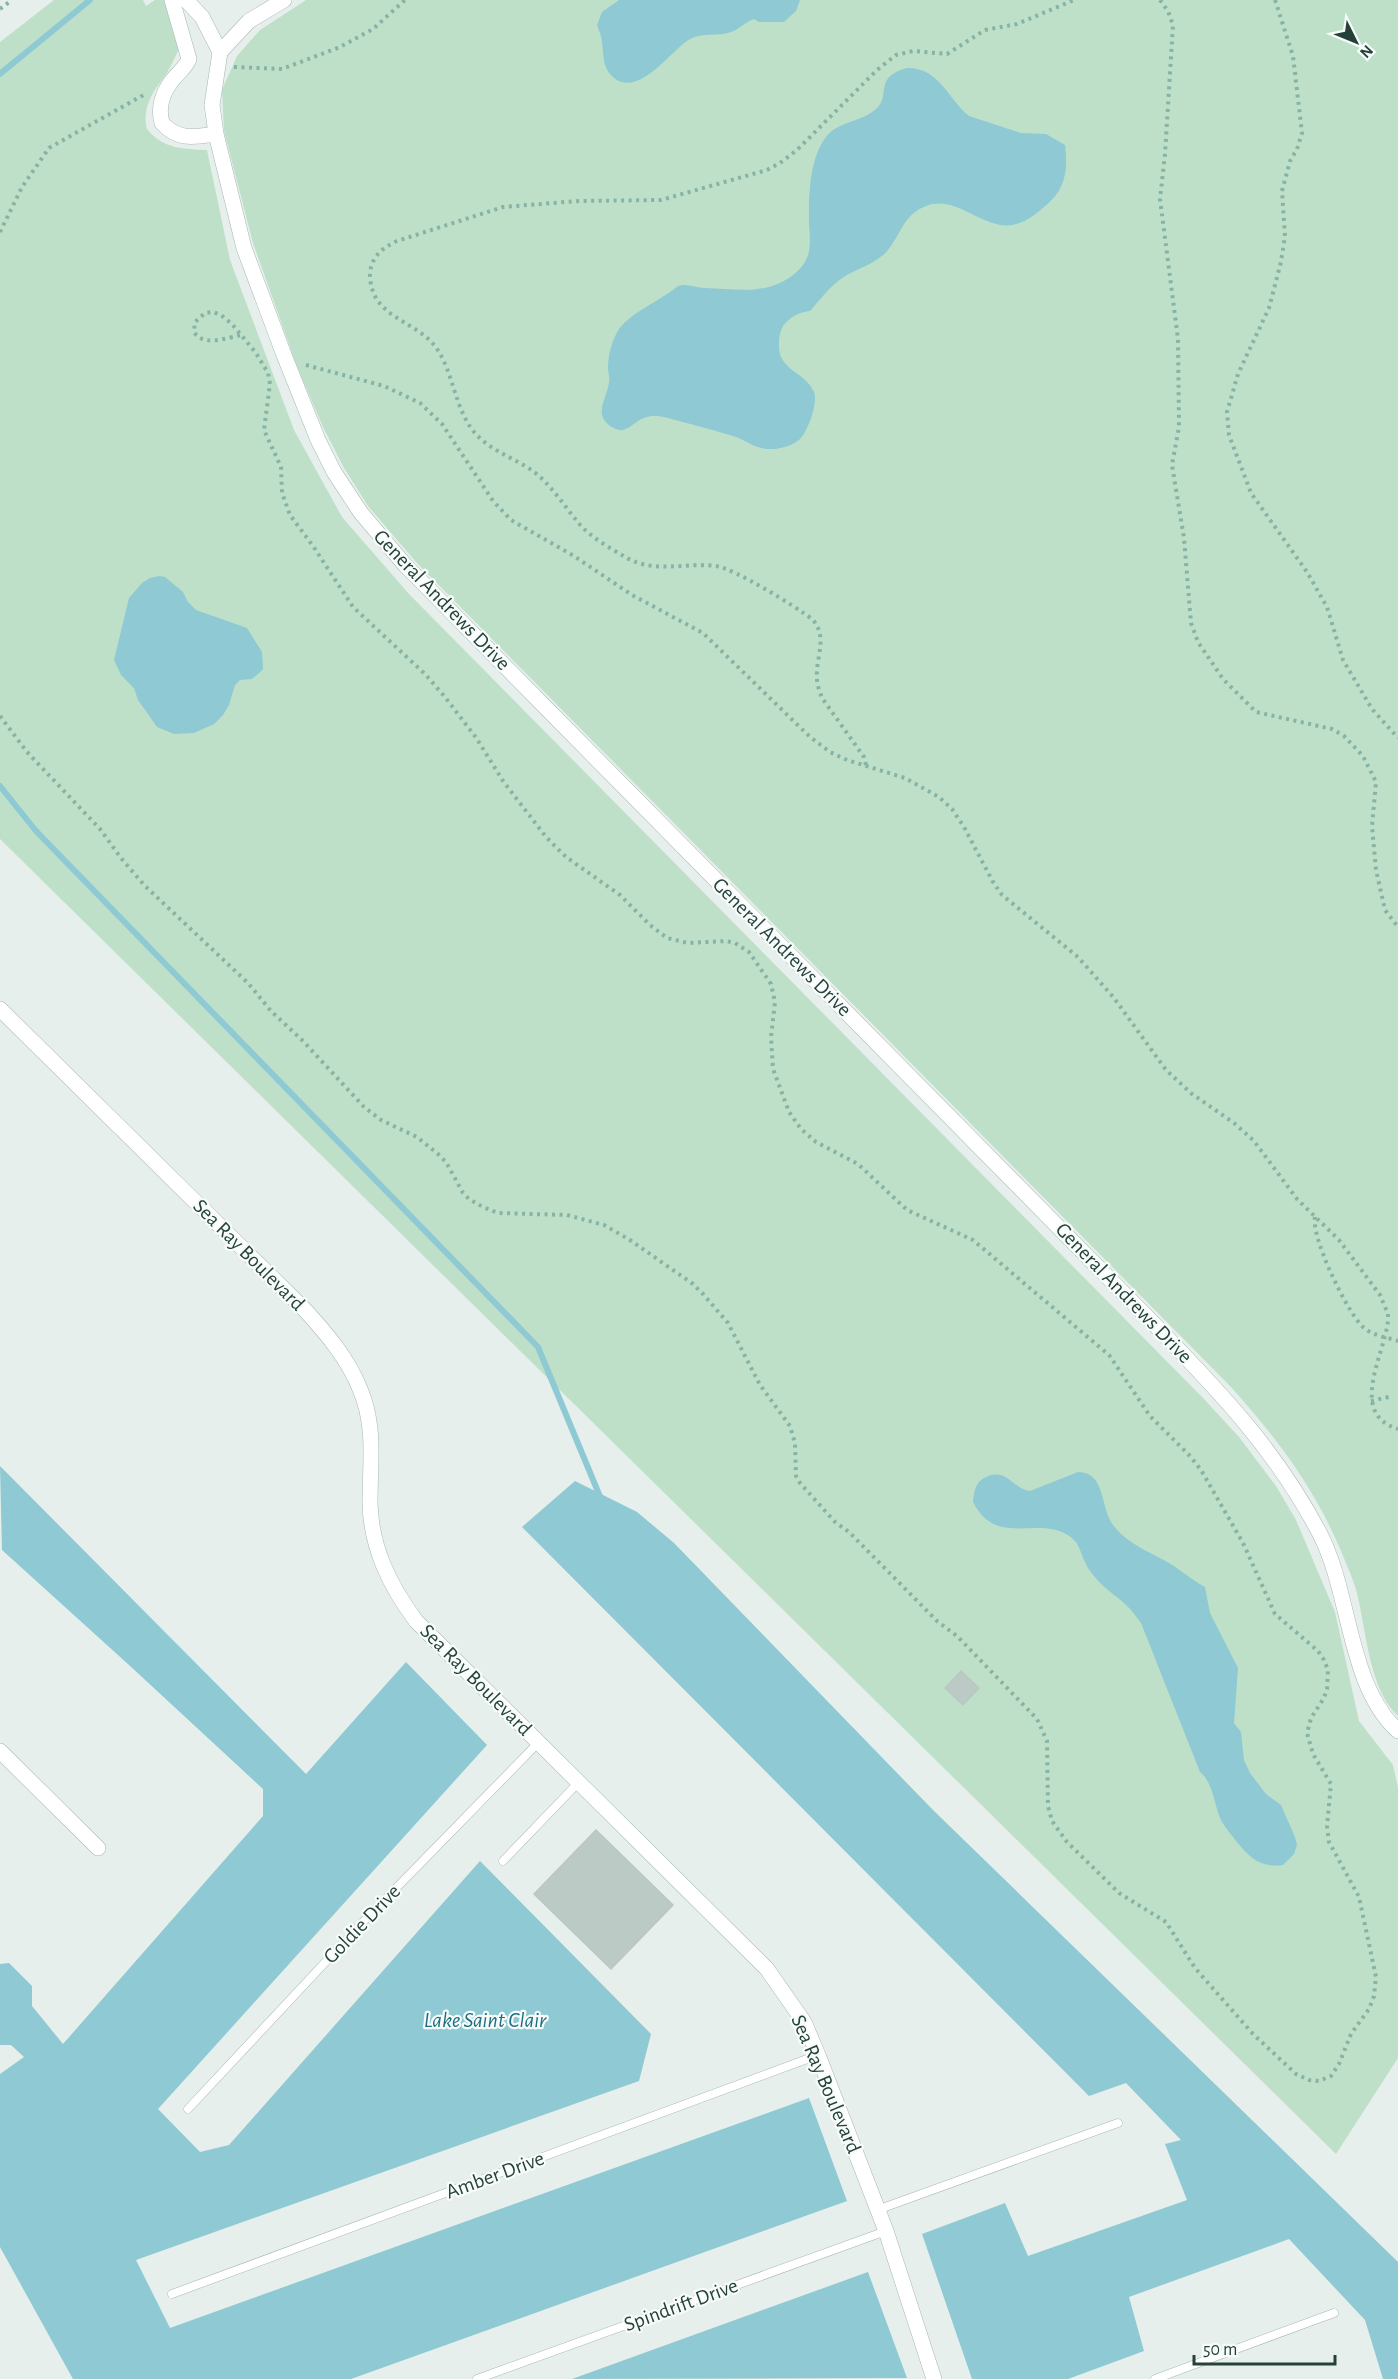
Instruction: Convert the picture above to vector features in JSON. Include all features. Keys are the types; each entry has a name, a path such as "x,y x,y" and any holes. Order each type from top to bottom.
{"street":[{"path":"172,0 189,59 186,66 171,81 164,96 160,107 162,123 174,134 183,137 216,134"},
{"path":"186,0 202,17 220,52 249,21 284,0"},
{"name":"General Andrews Drive","path":"220,52 212,105 216,134 244,248 318,440 334,472 361,513 405,565 1123,1291 1243,1418 1293,1489 1320,1534 1334,1565 1355,1648 1371,1695 1383,1716 1398,1731"},
{"name":"Sea Ray Boulevard","path":"0,1009 305,1310 344,1358 361,1389 369,1419 372,1446 370,1504 373,1533 383,1567 397,1596 416,1621 767,1969 804,2022 886,2231 934,2379"},
{"path":"0,1751 98,1848"}],"lane":[{"name":"Goldie Drive","path":"188,2109 362,1923 539,1742"},
{"path":"503,1861 579,1782"},
{"name":"Amber Drive","path":"172,2294 818,2055"},
{"path":"877,2210 1118,2123"},
{"name":"Spindrift Drive","path":"477,2379 886,2231"},
{"path":"1155,2379 1334,2313"}],"path":[{"path":"0,9 12,0"},
{"path":"233,66 282,69 330,51 358,39 373,29 405,0"},
{"path":"866,765 864,757 822,698 818,688 816,678 821,636 818,625 812,619 728,569 706,566 648,567 629,559 594,538 536,474 491,448 474,431 458,404 438,350 426,337 395,318 380,304 371,281 371,264 375,256 385,247 397,241 503,207 578,201 661,200 767,170 780,164 797,150 877,70 896,55 913,51 947,54 985,30 1017,24 1074,0"},
{"path":"1160,0 1168,11 1173,25 1160,199 1178,339 1179,427 1172,465 1184,538 1191,622 1198,642 1223,679 1256,712 1332,729 1344,736 1363,756 1376,782 1372,826 1376,870 1385,910 1398,927"},
{"path":"1275,0 1293,56 1302,133 1288,168 1282,191 1285,236 1281,262 1269,308 1238,374 1227,412 1228,435 1251,493 1307,572 1327,607 1343,660 1372,709 1398,738"},
{"path":"0,231 22,187 49,148 153,89"},
{"path":"0,716 27,752 100,830 144,885 248,983 271,1011 303,1041 364,1107 381,1120 417,1137 438,1154 446,1162 463,1193 469,1199 483,1208 498,1213 567,1215 604,1224 693,1284 703,1294 728,1323 760,1385 790,1426 795,1443 796,1476 800,1483 835,1522 849,1532 937,1621 957,1636 1037,1719 1047,1741 1048,1806 1058,1831 1119,1893 1166,1922 1195,1968 1253,2034 1296,2074 1309,2080 1320,2081 1331,2076 1339,2064 1351,2034 1369,2009 1374,1996 1376,1977 1359,1898 1329,1842 1327,1826 1331,1784 1313,1754 1307,1733 1311,1718 1328,1689 1328,1670 1324,1660 1318,1651 1275,1614 1243,1543 1201,1470 1150,1416 1109,1355 973,1240 907,1210 858,1164 816,1142 801,1129 789,1112 773,1069 771,1037 775,1002 771,984 749,952 735,943 726,941 688,944 667,938 650,925 620,895 555,848 503,781 477,739 445,697 346,600 286,507 282,493 281,467 263,425 270,384 268,373 256,353 241,335 227,319 213,312 201,315 195,322 194,332 198,338 217,340 241,335"},
{"path":"256,353 262,350"},
{"path":"302,364 384,386 420,403 442,424 493,501 511,519 574,556 621,589 703,633 819,745 847,760 913,781 945,802 964,827 1002,895 1078,957 1114,998 1166,1070 1205,1105 1234,1123 1248,1136 1291,1192 1339,1240 1380,1295 1388,1314 1371,1401 1375,1415 1381,1421 1398,1429"},
{"path":"1315,1216 1315,1232 1331,1273 1363,1327 1375,1335 1398,1341"},
{"path":"1371,1401 1393,1396"}],"green space":[{"path":"54,0 143,0 146,6 155,0 164,0 179,49 148,103 147,129 160,141 174,147 207,150 230,260 294,430 342,517 409,594 1203,1398 1239,1437 1276,1486 1296,1520 1335,1612 1359,1721 1393,1765 1398,1788 1398,2058 1336,2154 0,839 0,42"},
{"path":"306,0 1398,0 1398,1716 1388,1705 1375,1675 1353,1580 1327,1520 1289,1459 1245,1403 416,562 368,506 344,468 323,427 296,364 253,243 224,131 222,90 237,56 260,30"}],"water":[{"path":"619,0 800,0 796,11 784,22 759,22 754,19 731,32 695,37 683,44 644,77 633,82 623,82 613,77 607,69 602,38 597,25 602,12"},
{"path":"907,68 918,69 935,78 969,116 1021,133 1046,134 1065,145 1064,179 1057,194 1028,219 1010,225 986,221 951,205 926,206 908,219 883,255 838,281 810,311 798,314 789,320 780,332 782,360 810,385 815,397 812,417 806,430 792,445 775,449 762,448 733,436 660,416 644,418 624,430 616,429 608,424 602,414 602,408 608,389 610,353 619,329 632,317 678,286 737,290 759,289 779,283 798,271 808,256 810,248 810,183 821,145 826,137 837,128 877,108 883,98 886,81 890,76"},
{"path":"159,576 165,577 183,592 188,602 196,610 247,628 262,652 263,669 252,679 240,680 235,685 229,705 223,715 214,724 194,733 174,734 157,727 138,700 134,688 121,675 114,660 129,598 142,583"},
{"name":"Lake Saint Clair","path":"0,1466 306,1774 406,1662 487,1745 158,2109 200,2152 229,2145 480,1861 651,2034 639,2081 136,2260 170,2328 809,2098 847,2201 351,2379 73,2379 0,2247 0,2074 24,2057 11,2045 0,2045 0,1964 9,1963 32,1986 32,2006 63,2044 263,1816 263,1789 2,1550"},
{"path":"1078,1472 1087,1474 1098,1484 1109,1518 1119,1532 1205,1587 1210,1613 1238,1668 1234,1723 1241,1732 1244,1760 1250,1773 1266,1794 1281,1805 1295,1837 1297,1845 1294,1854 1283,1865 1268,1865 1251,1857 1224,1825 1208,1782 1200,1772 1141,1623 1128,1607 1092,1574 1076,1542 1064,1533 1052,1529 1004,1527 992,1523 982,1515 973,1502 977,1484 982,1479 993,1475 1005,1477 1019,1487 1030,1491"},
{"path":"575,1481 637,1512 674,1543 933,1810 1398,2262 1398,2379 1383,2379 1365,2320 1289,2239 1129,2297 1144,2351 1068,2379 972,2379 922,2234 1005,2203 1028,2256 1187,2200 1165,2144 1181,2140 1126,2083 1089,2096 522,1527"},
{"path":"868,2272 907,2378 572,2379"}],"building":[{"path":"961,1671 979,1688 963,1705 945,1688"},
{"path":"596,1830 673,1905 611,1969 534,1894"}],"waterway":[{"path":"0,74 90,0"},
{"path":"0,786 36,831 538,1347 601,1499"}]}
